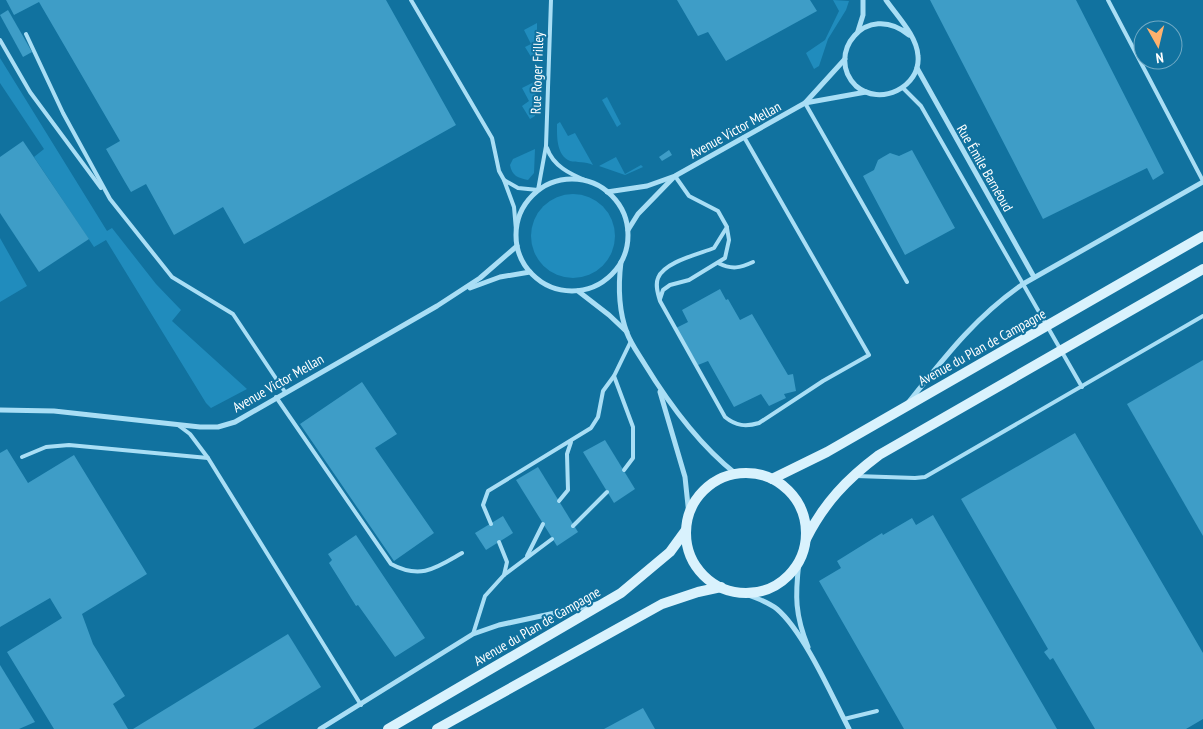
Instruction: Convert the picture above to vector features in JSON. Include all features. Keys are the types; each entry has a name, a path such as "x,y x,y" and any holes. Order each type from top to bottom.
{"main road":[{"name":"Avenue du Plan de Campagne","path":"772,479 827,452 1203,236"},
{"path":"806,539 806,524 795,497 784,486 759,474 736,474 720,479 706,488 696,500 689,515 686,530 687,544 695,564 709,580 721,587 742,593 756,592 775,585 791,573 799,562 806,539 817,517 851,476 879,454 1200,273"},
{"name":"Avenue du Plan de Campagne","path":"388,729 607,602 657,565 670,552 686,530"},
{"path":"437,729 662,604 698,592 721,587"}],"street":[{"path":"863,0 863,16 858,31 847,49 845,59 851,78 856,86 866,92 885,94 903,88 912,80 917,68 918,56 916,44 886,0"},
{"path":"858,31 877,22 889,23 900,27 910,35"},
{"name":"Avenue Victor Mellan","path":"607,192 647,186 675,176 805,103 845,59"},
{"name":"Rue Émile Barnéoud","path":"917,68 1034,277"},
{"name":"Avenue Victor Mellan","path":"805,103 866,92"},
{"name":"Avenue Victor Mellan","path":"628,230 648,202 675,176"},
{"name":"Avenue Victor Mellan","path":"563,180 586,181 607,192 621,209 628,230 627,246 622,261 610,275 596,286 578,291 560,290 543,283 530,272 521,260 517,246 516,230 523,208 538,190 563,180"},
{"path":"904,407 974,324 998,301 1034,277 1203,182"},
{"name":"Avenue Victor Mellan","path":"0,410 54,411 200,427 235,422 460,292 491,270 517,246"},
{"path":"622,261 618,286 621,309 631,341 660,389 707,450 736,474"},
{"name":"Avenue Victor Mellan","path":"460,292 494,279 530,272"},
{"path":"578,291 627,332"},
{"path":"660,389 685,477 689,515"},
{"path":"799,562 796,586 796,610 799,625 814,662 849,729"},
{"path":"742,593 767,602 782,614 814,662"},
{"path":"320,729 473,634 499,625 607,602"}],"lane":[{"path":"411,0 492,138 498,171 504,180 514,207 516,230"},
{"name":"Rue Roger Frilley","path":"538,190 546,146 551,0"},
{"path":"1108,0 1203,182"},
{"path":"26,34 63,113 110,200"},
{"path":"0,40 30,92 110,200 172,277 233,314 285,392"},
{"path":"903,88 922,106 1082,387"},
{"path":"805,103 907,282"},
{"path":"727,227 714,248 694,254 662,272 657,278 656,286 660,302 725,418 740,425 759,423 868,354 744,137"},
{"path":"546,146 550,155 563,169 586,181"},
{"path":"660,302 663,290 670,285 689,280 718,263 725,258 728,250 727,227 718,211 689,196 675,176"},
{"path":"504,180 518,188 538,190"},
{"path":"718,263 728,268 740,268 754,262"},
{"path":"851,476 915,478 925,476 1203,316"},
{"path":"490,524 483,505 488,492 591,428 598,417 603,392 614,376 631,341"},
{"path":"614,376 633,427 633,458 624,470"},
{"path":"276,397 391,564 404,571 432,570 462,553"},
{"path":"178,425 190,434 208,458 361,704"},
{"path":"559,501 568,490 567,454 572,440"},
{"path":"22,457 46,447 69,445 208,458"},
{"path":"573,526 608,492"},
{"path":"526,558 543,524"},
{"path":"473,634 485,596 504,575 552,539"},
{"path":"499,542 507,562 504,575"},
{"path":"844,719 877,711"}],"shaded area":[{"path":"833,0 849,1 846,10 828,39 819,66 814,69 806,53 825,40 839,11"},
{"path":"537,23 537,57 533,60 525,47 531,44 524,30"},
{"path":"0,58 107,231 112,228 156,284 181,310 172,321 247,389 211,408 206,403 106,240 94,247 34,157 44,149 0,83"},
{"path":"536,81 535,116 530,119 522,106 529,101 522,88"},
{"path":"607,97 621,124 617,127 602,100"},
{"path":"560,122 568,136 575,133 593,165 570,161 565,158 558,145 557,124"},
{"path":"535,149 534,173 528,180 516,176 512,172 510,165 513,159"},
{"path":"616,157 625,174 641,165 643,167 625,175 599,166"},
{"path":"573,194 596,201 608,213 615,236 608,259 596,271 573,278 550,271 538,259 531,236 538,213 550,201"},
{"path":"0,238 27,286 0,302"}],"building":[{"path":"6,0 386,0 456,125 244,244 223,207 174,235 146,184 131,192 125,182 106,149 120,141 39,2 14,15"},
{"path":"677,0 810,0 817,11 726,61 708,32 698,36"},
{"path":"930,0 1076,0 1164,173 1153,180 1147,168 1043,219"},
{"path":"8,10 32,52 23,57 0,15"},
{"path":"23,141 89,239 39,272 0,213 0,157"},
{"path":"669,150 672,155 662,161 659,157"},
{"path":"912,150 955,228 905,255 863,176 874,170 878,160 890,153 899,156"},
{"path":"720,289 740,320 752,314 788,375 793,374 796,391 784,394 786,398 769,406 761,394 734,407 708,361 698,365 676,328 688,322 682,310"},
{"path":"1203,360 1203,536 1127,404"},
{"path":"362,382 397,434 375,448 434,533 394,561 300,424"},
{"path":"1075,433 1203,653 1203,719 1186,729 1095,729 1053,658 1050,660 1044,652 1048,649 961,499"},
{"path":"605,440 635,489 614,503 583,452"},
{"path":"7,449 28,483 74,455 147,574 82,614 93,644 125,696 113,704 128,729 54,729 7,652 62,618 50,598 0,627 0,453"},
{"path":"538,467 578,532 557,546 516,480"},
{"path":"933,515 1057,729 904,729 819,581 841,568 837,561 882,533 883,535 912,518 916,525"},
{"path":"503,516 513,533 486,550 475,533"},
{"path":"356,535 425,638 395,657 358,605 356,606 329,563 332,560 328,554"},
{"path":"288,634 321,687 253,729 133,729"},
{"path":"0,665 35,722 19,729 0,729"},
{"path":"643,708 655,729 604,729"}]}
